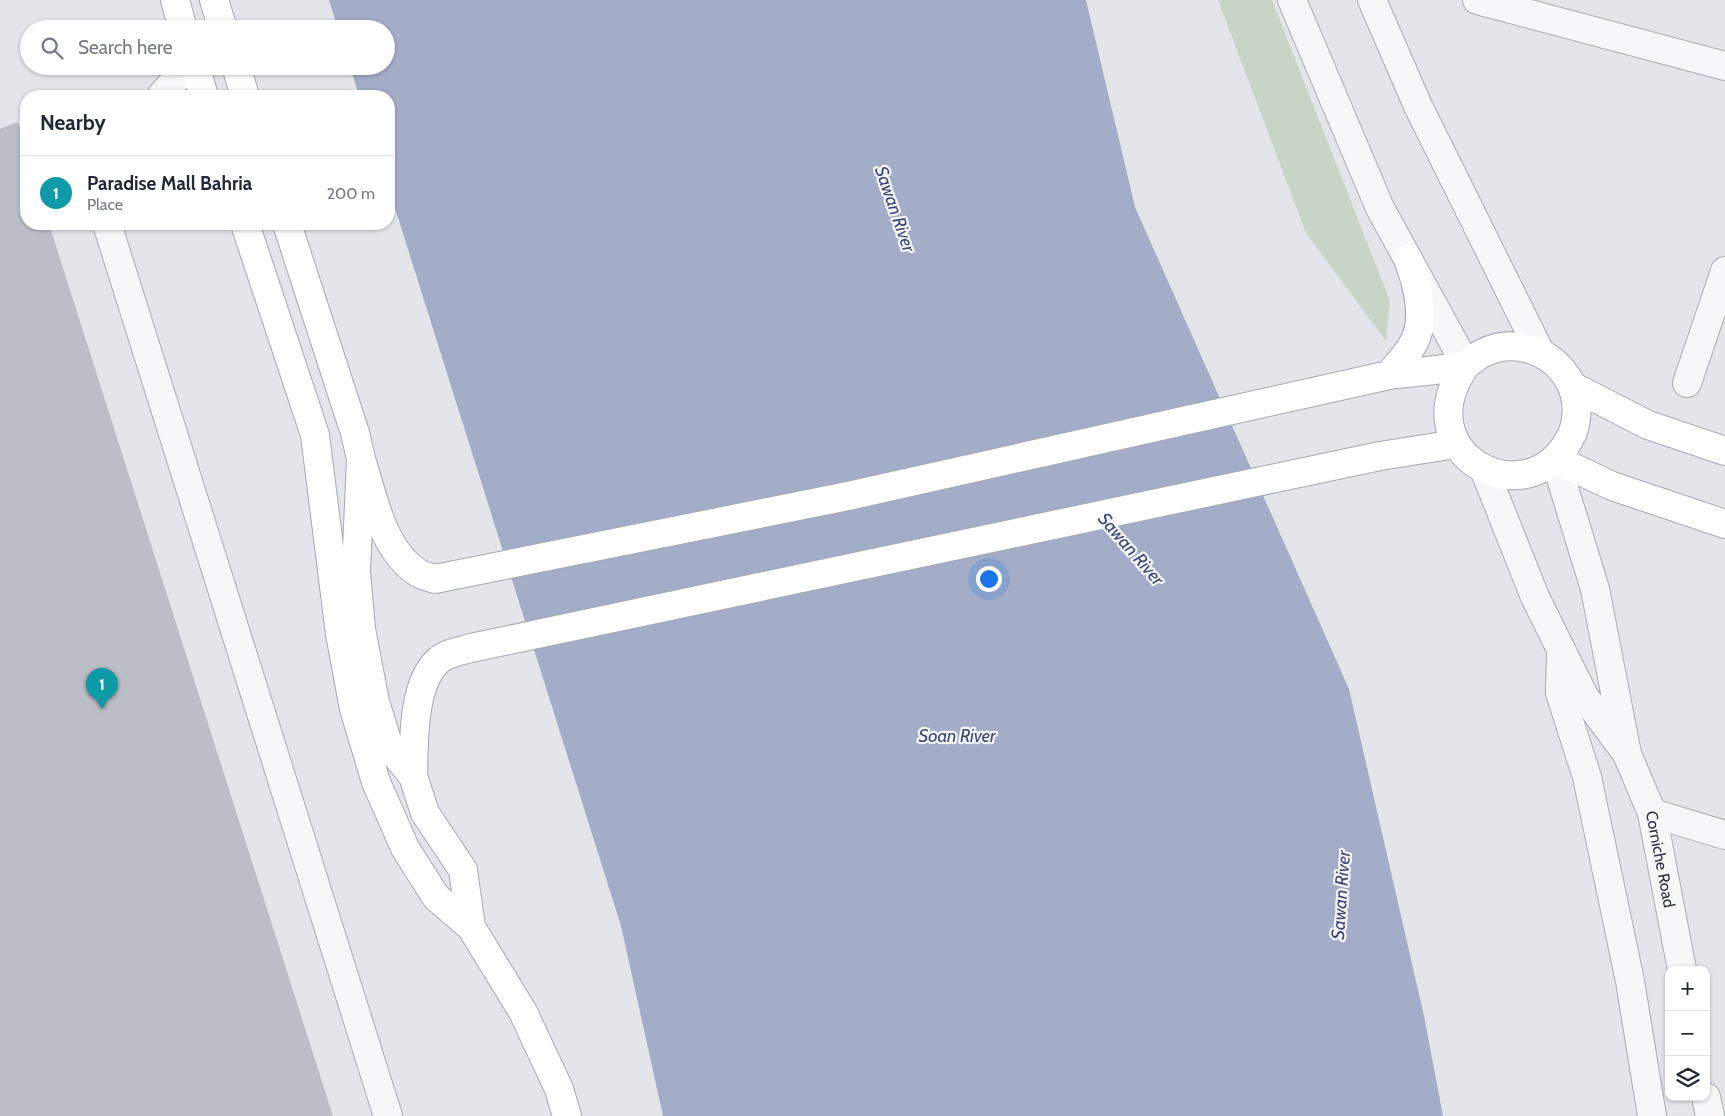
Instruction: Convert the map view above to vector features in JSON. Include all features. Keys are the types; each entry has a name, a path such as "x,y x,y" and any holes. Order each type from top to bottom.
{"main road":[{"path":"175,0 181,20"},
{"path":"214,0 220,20"},
{"path":"198,75 202,90"},
{"path":"239,75 243,90"},
{"path":"246,230 315,434 332,585 340,634 354,709 376,782 397,833 436,897 471,927 523,1012 559,1089 567,1116"},
{"path":"289,230 384,528 394,548 406,563 418,573 435,579 460,576 848,496 1378,378 1466,365"},
{"path":"1378,378 1415,342 1419,318 1418,286 1408,259"},
{"path":"1501,346 1521,346 1540,352 1564,372 1572,386 1576,402 1576,418 1573,433 1555,459 1539,470 1521,475 1502,475 1484,469 1468,459 1456,444 1448,424 1448,402 1454,382 1466,365 1482,353 1501,346"},
{"path":"1572,386 1648,425 1725,451"},
{"path":"412,776 414,741 423,682 439,660 471,648 1380,456 1456,444"},
{"path":"361,459 356,572 361,629 375,702 389,747 412,776 425,813 463,870 471,927"},
{"path":"1555,459 1612,486 1725,524"}],"street":[{"path":"1292,0 1380,208 1466,365"},
{"path":"1372,0 1418,106 1540,352"},
{"path":"1477,0 1725,66"},
{"path":"167,90 180,75"},
{"path":"109,230 388,1116"},
{"path":"1687,383 1725,272"},
{"path":"1555,459 1595,590 1627,754"},
{"path":"1484,469 1535,597 1584,696 1627,754"},
{"path":"1561,649 1560,693 1589,787 1630,981 1652,1116"},
{"name":"Corniche Road","path":"1627,754 1652,813 1681,966"},
{"path":"1652,813 1725,835"},
{"path":"1707,1101 1710,1116"}],"green space":[{"path":"1218,0 1272,0 1390,301 1386,341 1306,233"}],"water":[{"name":"Soan River","path":"329,0 1086,0 1135,207 1349,689 1424,1016 1443,1116 663,1116 621,926 395,208 395,90 357,90 353,75 395,75 395,20 335,20"}],"building":[{"path":"18,122 20,129 20,230 51,230 333,1116 0,1116 0,129"}],"place":[{"name":"Paradise Mall Bahria","path":"102,709"}],"water label":[{"name":"Sawan River","path":"895,209"},
{"name":"Sawan River","path":"1131,549"},
{"name":"Sawan River","path":"1341,895"}]}
